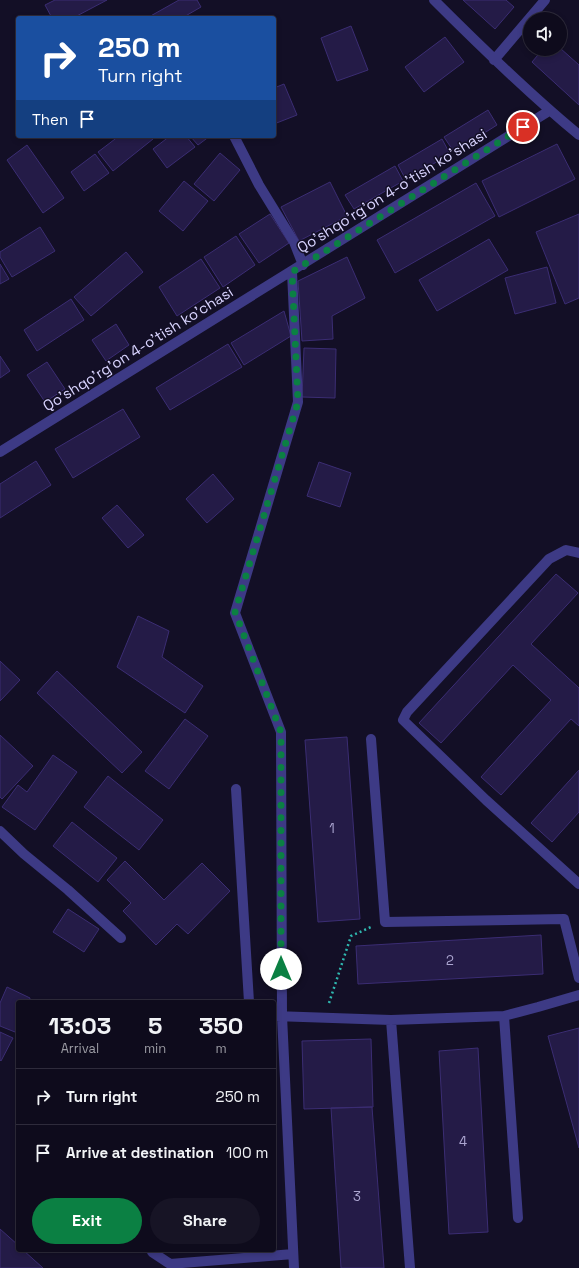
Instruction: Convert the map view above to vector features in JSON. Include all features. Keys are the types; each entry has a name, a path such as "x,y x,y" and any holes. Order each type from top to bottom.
{"street":[{"path":"434,0 494,60 549,111 579,135"},
{"path":"494,60 545,0"},
{"name":"Qo'shqo'rg'on 4-o'tish ko'shasi","path":"292,272 549,111"},
{"path":"235,138 259,185 294,242 302,265"},
{"path":"292,272 298,402 235,612 281,732 278,1016 294,1268"},
{"name":"Qo'shqo'rg'on 4-o'tish ko'chasi","path":"0,452 292,272"},
{"path":"579,553 566,550 549,559 407,712 403,720 486,800 579,884"},
{"path":"371,739 385,922 564,919 579,978"},
{"path":"236,789 249,1000"},
{"path":"0,831 24,854 68,890 121,938"},
{"path":"278,1016 391,1020 504,1016 579,995"},
{"path":"504,1016 518,1218"},
{"path":"391,1020 410,1268"},
{"path":"152,1252 170,1264 293,1254"}],"path":[{"path":"324,1018 351,936 385,922"}],"building":[{"path":"55,0 107,0 77,16 51,16 45,5"},
{"path":"179,0 197,0 201,7 185,16 151,16"},
{"path":"463,0 506,0 514,7 495,29"},
{"path":"351,26 368,70 337,81 321,38"},
{"path":"445,37 464,62 424,92 405,67"},
{"path":"567,54 579,65 579,105 532,62 537,56 567,56"},
{"path":"284,84 297,115 276,123 276,87"},
{"path":"488,110 497,125 454,152 444,137"},
{"path":"116,138 153,139 113,171 98,152"},
{"path":"167,138 188,138 195,147 167,168 153,149"},
{"path":"192,138 207,138 198,145"},
{"path":"442,139 450,154 406,180 398,165"},
{"path":"557,144 575,179 499,217 482,181"},
{"path":"27,145 64,198 43,213 7,160"},
{"path":"220,153 240,170 214,201 194,184"},
{"path":"95,154 109,173 84,191 71,172"},
{"path":"395,166 403,181 354,209 345,195"},
{"path":"184,181 208,201 183,231 159,211"},
{"path":"330,182 347,216 299,241 281,207"},
{"path":"476,183 495,216 395,273 377,240"},
{"path":"270,214 289,243 259,263 239,234"},
{"path":"579,214 579,298 565,304 536,232"},
{"path":"40,227 55,251 12,277 0,257 0,252"},
{"path":"236,236 255,265 223,287 204,257"},
{"path":"489,239 508,270 437,311 419,280"},
{"path":"126,252 143,272 91,316 74,297"},
{"path":"347,257 365,298 332,316 333,339 302,341 298,281"},
{"path":"201,259 220,288 177,316 159,287"},
{"path":"0,264 9,279 0,284"},
{"path":"547,267 556,303 515,314 505,278"},
{"path":"71,299 84,320 37,351 24,330"},
{"path":"284,311 291,336 244,365 231,343"},
{"path":"116,324 129,345 106,361 92,340"},
{"path":"228,344 242,367 170,410 156,388"},
{"path":"304,348 336,349 335,398 302,397"},
{"path":"0,356 10,371 0,378"},
{"path":"47,362 65,389 45,402 27,375"},
{"path":"123,409 140,437 73,478 55,449"},
{"path":"36,461 51,485 0,518 0,484"},
{"path":"319,462 351,473 340,507 307,496"},
{"path":"213,474 234,499 207,523 186,499"},
{"path":"117,505 144,535 128,548 102,518"},
{"path":"556,574 578,593 531,644 579,688 579,726 571,719 501,795 481,777 551,700 513,665 441,743 419,723"},
{"path":"138,616 169,631 162,657 203,686 185,713 117,667"},
{"path":"0,661 20,680 0,701"},
{"path":"57,671 142,752 122,773 37,693"},
{"path":"185,719 208,736 169,789 145,771"},
{"path":"0,735 33,766 2,799 0,797"},
{"path":"347,737 360,919 318,922 305,740"},
{"path":"53,755 77,772 35,830 2,807 18,785 27,792"},
{"path":"579,770 579,812 552,842 531,823"},
{"path":"108,776 163,820 139,850 84,807"},
{"path":"72,822 117,858 98,882 53,846"},
{"path":"125,861 164,900 202,863 230,891 188,934 177,924 156,945 123,911 131,903 107,880"},
{"path":"68,909 99,929 84,952 53,932"},
{"path":"541,935 543,974 358,984 356,946"},
{"path":"7,987 30,998 30,1000 16,1000 15,1032 0,1026 0,1003"},
{"path":"579,1028 579,1148 548,1036"},
{"path":"0,1032 13,1038 1,1061 0,1060"},
{"path":"371,1039 373,1107 304,1109 302,1041"},
{"path":"478,1048 488,1232 449,1234 439,1051"},
{"path":"372,1107 384,1268 341,1268 331,1108"},
{"path":"0,1229 16,1243 16,1252 25,1252 43,1268 0,1268"}],"route":[{"path":"281,969 281,732 235,612 298,402 292,272 523,127"}]}
